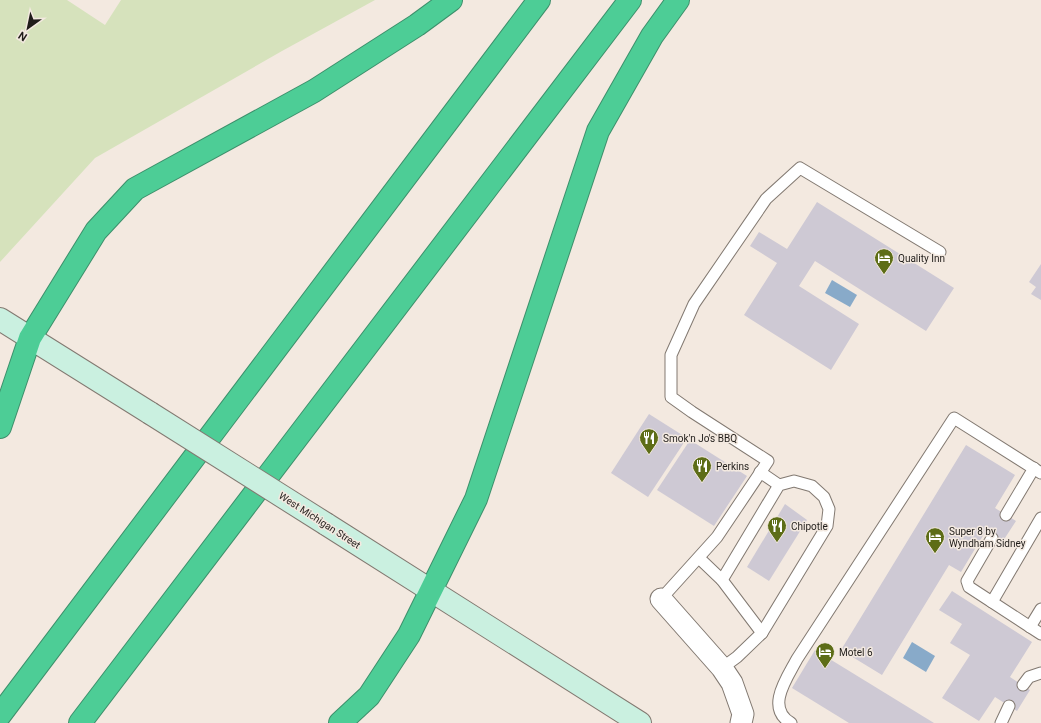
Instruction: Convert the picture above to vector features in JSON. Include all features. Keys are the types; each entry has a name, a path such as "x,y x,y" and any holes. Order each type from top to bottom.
{"highway":[{"path":"0,427 30,338 96,231 135,189 314,91 418,25 451,0"},
{"path":"0,715 540,0"},
{"path":"80,723 630,0"},
{"path":"340,723 368,696 409,635 476,499 598,131 652,36 678,0"}],"main road":[{"name":"West Michigan Street","path":"0,319 640,723"}],"street":[{"path":"661,599 722,668 732,683 743,714 741,723"}],"lane":[{"path":"661,599 718,537 768,460 671,397 671,355 694,304 766,199 800,168 940,252"},
{"path":"791,723 780,713 778,704 781,689 797,659 954,418 1038,470 1006,515"},
{"path":"760,472 779,485"},
{"path":"722,580 779,485 794,481 812,486 824,497 829,509 827,526 762,633 737,657 722,668"},
{"path":"992,602 1041,518"},
{"path":"992,538 967,581 969,587 1041,634"},
{"path":"699,558 722,580 762,633"},
{"path":"1030,627 1041,609"},
{"path":"1023,685 1028,677 1041,673"},
{"path":"1001,723 1009,706"}],"green space":[{"path":"0,0 67,0 105,25 121,0 375,0 282,51 95,158 0,262"}],"water":[{"path":"832,280 857,295 850,307 825,293"},
{"path":"912,642 935,656 926,672 903,658"}],"building":[{"name":"Quality Inn","path":"817,202 954,288 926,331 815,261 799,286 859,324 831,370 744,315 777,263 750,246 759,232 787,249"},
{"path":"1041,264 1041,300 1031,294 1036,287 1029,282"},
{"name":"Smok'n Jo's BBQ","path":"649,414 687,438 648,497 611,473"},
{"name":"Perkins","path":"690,440 747,476 714,526 657,490"},
{"name":"Super 8 by Wyndham Sidney","path":"966,445 1015,475 995,508 1016,521 1001,544 984,534 961,572 949,565 882,675 841,650"},
{"name":"Chipotle","path":"785,504 807,520 769,581 747,567"},
{"path":"952,591 1032,642 1010,677 1030,690 1017,711 995,697 979,721 942,698 970,655 950,643 962,624 939,610"},
{"name":"Motel 6","path":"815,650 934,723 849,723 792,688"}],"place":[{"name":"Quality Inn","path":"884,275"},
{"name":"Smok'n Jo's BBQ","path":"649,455"},
{"name":"Perkins","path":"702,483"},
{"name":"Chipotle","path":"777,543"},
{"name":"Super 8 by Wyndham Sidney","path":"935,554"},
{"name":"Motel 6","path":"825,669"}]}
